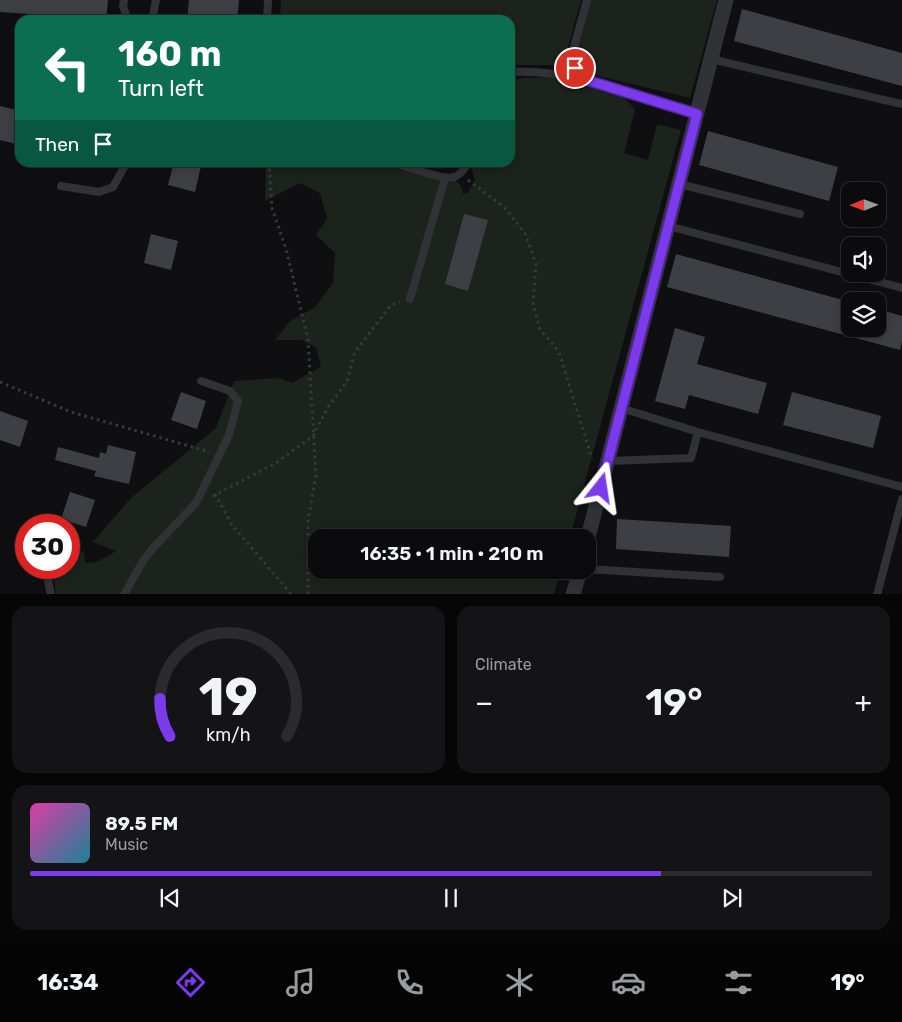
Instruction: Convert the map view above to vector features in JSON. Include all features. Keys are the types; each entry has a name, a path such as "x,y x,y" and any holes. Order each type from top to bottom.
{"street":[{"path":"589,529 600,461 621,408 726,0"},
{"path":"574,594 578,579"}],"lane":[{"path":"124,0 126,15"},
{"path":"153,15 156,0"},
{"path":"267,15 268,0"},
{"path":"580,78 571,58 587,0"},
{"path":"711,59 902,104"},
{"path":"515,72 554,73 580,78 697,114"},
{"path":"515,75 519,72"},
{"path":"61,186 99,192 112,187 124,167"},
{"path":"409,167 445,178 455,177 466,167"},
{"path":"410,299 445,178"},
{"path":"679,184 800,214"},
{"path":"668,226 902,288"},
{"path":"124,594 143,561 154,547 196,503 229,435 238,401 230,391 200,382"},
{"path":"621,408 698,432 902,488"},
{"path":"600,461 691,458 698,432"},
{"path":"876,594 902,499"},
{"path":"596,570 720,577"},
{"path":"48,579 51,594"}],"path":[{"path":"269,167 272,208 286,249 308,339 316,476 308,520 308,594"},
{"path":"459,173 504,207 525,233 536,264 533,304 540,329 560,352 600,461"},
{"path":"196,503 216,495 276,462 313,436 328,407 347,381 354,352 391,305 410,299"},
{"path":"0,382 71,412 220,455"},
{"path":"202,490 216,495 232,526 292,594"}],"shaded area":[{"path":"281,0 581,0 567,51 567,65 564,67 515,65 515,15 280,15"},
{"path":"590,0 717,0 690,98 582,72 578,67 575,53"},
{"path":"554,77 624,98 635,109 624,153 648,160 657,124 681,130 572,529 308,529 308,579 558,579 554,594 56,594 54,579 80,579 80,554 84,550 85,563 97,562 116,551 93,542 131,498 216,428 234,381 280,378 292,383 321,367 316,347 301,340 275,340 289,322 315,307 333,283 335,253 316,235 327,219 320,193 300,183 265,201 266,167 390,167 430,178 447,181 456,180 462,188 463,194 468,193 475,180 471,167 515,167 515,80 519,78"}],"building":[{"path":"0,0 108,0 106,15 45,15 0,12"},
{"path":"189,0 239,0 238,15 188,15"},
{"path":"742,9 902,53 902,86 734,41"},
{"path":"0,106 15,110 15,144 0,140"},
{"path":"708,131 838,167 829,201 699,165"},
{"path":"173,167 201,167 195,192 168,185"},
{"path":"464,214 488,220 468,291 445,284"},
{"path":"151,234 178,241 171,270 144,263"},
{"path":"676,254 841,300 841,334 667,287"},
{"path":"886,311 902,316 900,350 852,337 886,337"},
{"path":"675,328 705,337 697,364 767,383 758,414 689,395 685,409 655,401"},
{"path":"181,392 206,401 197,429 171,420"},
{"path":"792,392 881,416 873,448 783,425"},
{"path":"0,411 28,421 20,447 0,440"},
{"path":"108,445 136,452 129,484 94,476 96,471 55,460 58,447 99,458 100,452 106,454"},
{"path":"70,492 95,500 86,527 80,525 80,514 63,514"},
{"path":"617,519 731,526 729,557 616,549"}],"route":[{"path":"575,68 580,78 697,114 601,488"}]}
